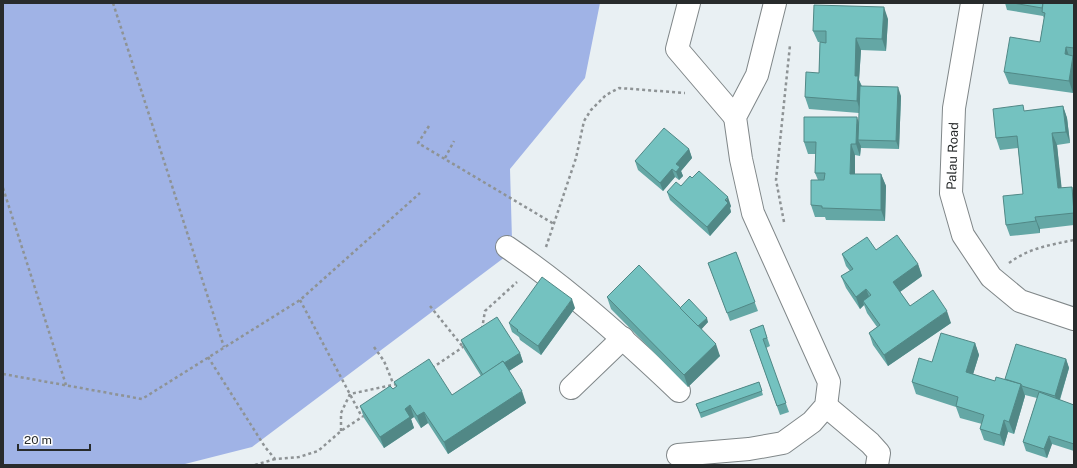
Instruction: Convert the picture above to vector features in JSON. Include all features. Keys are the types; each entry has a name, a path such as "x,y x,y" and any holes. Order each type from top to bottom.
{"street":[{"path":"678,455 749,449 783,443 812,422 826,406 829,382 753,213 741,159 735,116 677,49 689,3"},
{"path":"735,116 757,74 776,3"},
{"name":"Palau Road","path":"972,3 954,108 950,193 963,235 991,277 1020,301 1074,319"},
{"path":"507,247 548,275 623,338 679,390"},
{"path":"572,388 623,338"},
{"path":"826,406 870,443 879,454 877,465"}],"path":[{"path":"113,3 224,347"},
{"path":"785,224 776,180 791,42"},
{"path":"429,126 418,143 554,224"},
{"path":"445,158 454,142"},
{"path":"3,188 66,386"},
{"path":"3,374 142,399 300,300 420,193"},
{"path":"1006,266 1021,254 1034,248 1074,240"},
{"path":"300,300 362,417"},
{"path":"430,306 463,347"},
{"path":"374,348 384,362 393,383"},
{"path":"208,357 265,447 275,459"},
{"path":"350,394 372,391 393,383 400,384"},
{"path":"341,431 341,413 350,394"},
{"path":"256,465 275,459 299,457 318,451"}],"water":[{"path":"3,3 600,3 585,78 510,169 512,240 505,257 252,447 181,465 3,465"}],"building":[{"path":"1013,3 1043,3 1042,8"},
{"path":"1043,3 1074,3 1074,48 1066,47 1065,54 1073,56 1069,81 1004,72 1010,37 1040,42 1045,13 1042,12"},
{"path":"814,5 884,7 882,39 856,38 855,76 858,76 857,101 805,97 806,72 819,73 820,42 826,43 826,31 813,31"},
{"path":"860,86 898,87 896,141 858,140"},
{"path":"1023,105 1024,111 1063,106 1066,132 1052,133 1058,188 1072,187 1074,213 1035,217 1036,221 1006,225 1003,196 1023,194 1017,136 996,138 993,109"},
{"path":"804,117 857,117 856,144 851,144 850,174 881,174 881,210 822,208 822,206 811,205 811,180 824,180 825,173 815,173 816,142 804,142"},
{"path":"664,128 689,149 676,164 680,167 676,172 672,169 660,183 635,161"},
{"path":"699,171 728,197 725,200 728,203 707,227 667,192 676,182 681,186 690,176 692,178"},
{"path":"897,235 918,264 893,282 910,306 933,290 947,311 884,355 869,333 880,325 863,301 871,295 866,289 856,297 841,276 853,269 842,254 867,237 876,250"},
{"path":"736,252 755,302 727,313 708,263"},
{"path":"639,265 716,344 684,375 607,297"},
{"path":"542,277 572,299 538,346 517,331 518,330 509,323"},
{"path":"689,299 707,318 698,326 680,308"},
{"path":"497,317 520,353 504,363 503,361 483,375 461,340"},
{"path":"763,325 767,338 763,339 786,403 777,406 750,330"},
{"path":"941,333 975,343 966,372 995,381 996,377 1021,384 1009,422 1004,420 1000,435 980,429 984,415 956,406 958,397 912,382 919,358 932,362"},
{"path":"1016,344 1066,359 1055,396 1005,379"},
{"path":"429,359 452,395 503,361 522,391 444,442 424,412 417,416 410,405 405,409 410,417 380,437 360,406 390,386 393,389 397,386 394,382"},
{"path":"759,382 762,391 700,413 696,404"},
{"path":"1039,392 1074,405 1074,444 1049,436 1044,449 1023,442"}]}
